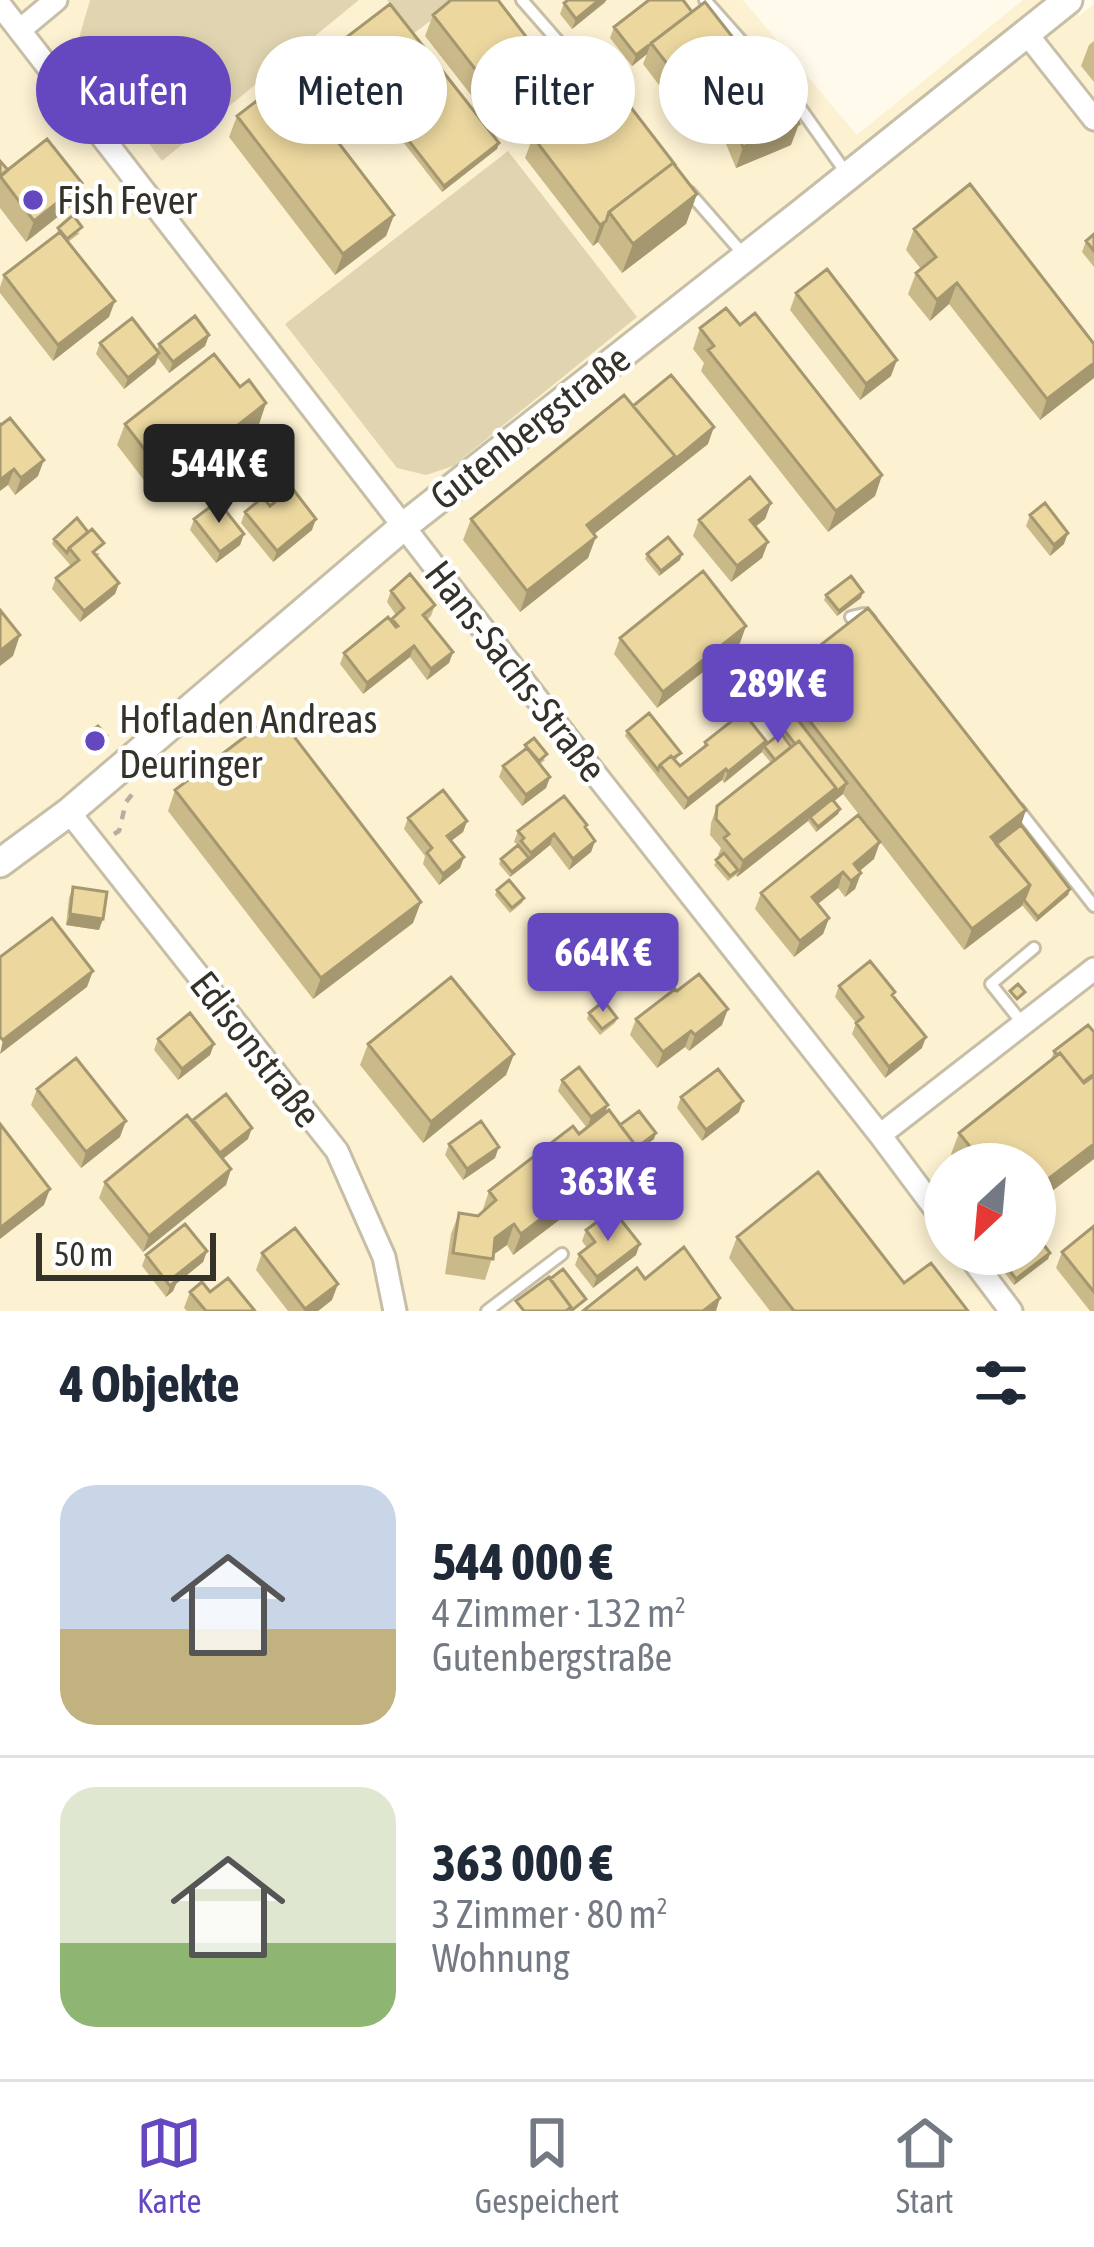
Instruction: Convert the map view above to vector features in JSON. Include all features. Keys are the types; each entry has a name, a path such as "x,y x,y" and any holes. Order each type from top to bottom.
{"street":[{"path":"20,30 56,0"},
{"name":"Gutenbergstraße","path":"0,862 69,812 404,526 1068,0"},
{"name":"Hans-Sachs-Straße","path":"0,5 924,1194"},
{"path":"1026,33 1094,119"},
{"name":"Edisonstraße","path":"69,812 337,1150 384,1258 395,1311"},
{"path":"880,1136 1094,969"},
{"path":"984,1275 1011,1311"}],"lane":[{"path":"522,0 553,36"},
{"path":"705,0 798,105 848,177"},
{"path":"675,176 746,258"},
{"path":"851,616 864,614 883,636"},
{"path":"1010,798 1094,906"},
{"path":"1023,1024 991,984 1034,948"},
{"path":"487,1311 562,1254"}],"shaded area":[{"path":"0,0 90,0 80,36 36,36 36,144 149,144 162,161 183,144 231,144 231,105 255,85 255,144 447,144 447,36 315,36 359,0 387,0 413,33 458,0 743,0 773,36 659,36 659,144 808,144 808,77 857,135 1023,0 1069,0 1079,16 1094,4 1094,1311 0,1311"},
{"path":"90,0 359,0 315,36 255,36 255,85 231,105 231,36 80,36"},
{"path":"387,0 458,0 413,34"},
{"path":"149,144 183,144 162,161"},
{"path":"508,151 637,317 453,466 426,475 397,468 285,324"}],"building":[{"path":"451,0 498,0 525,36 471,36 471,64 433,15"},
{"path":"599,0 576,19 564,3"},
{"path":"649,0 683,0 692,12 636,55 635,36 621,36 614,27"},
{"path":"705,2 732,36 660,36"},
{"path":"390,4 415,36 348,36"},
{"path":"447,77 471,107 471,144 498,144 444,186 411,144 447,144"},
{"path":"255,102 255,139 237,116"},
{"path":"635,113 676,166 673,163 609,212 600,225 538,144 635,144"},
{"path":"41,144 51,144 82,183 34,221 0,176"},
{"path":"259,144 339,144 394,215 343,254"},
{"path":"673,163 697,194 633,244 609,212"},
{"path":"970,184 1094,344 1094,363 1047,399 957,283 937,300 916,273 936,257 914,229"},
{"path":"73,215 82,227 67,239 58,228"},
{"path":"60,232 115,301 58,345 4,275"},
{"path":"827,269 897,360 866,384 796,293"},
{"path":"726,308 740,325 755,313 882,475 836,511 708,350 714,346 700,328"},
{"path":"195,316 209,335 173,362 159,344"},
{"path":"132,318 159,353 128,378 100,343"},
{"path":"214,354 240,387 249,380 266,403 168,480 125,424"},
{"path":"671,375 714,427 673,461 675,456 633,406"},
{"path":"624,395 675,456 587,525 596,537 527,591 471,519"},
{"path":"10,418 44,460 21,478 14,469 0,480 0,424"},
{"path":"750,477 771,503 750,520 768,542 737,566 699,520"},
{"path":"292,488 316,519 277,551 245,512 263,497 270,506"},
{"path":"218,501 244,534 220,552 194,519"},
{"path":"1045,503 1068,533 1054,545 1030,515"},
{"path":"77,518 88,532 67,553 54,539"},
{"path":"92,529 104,543 93,552 119,583 84,611 56,578 79,560 69,548"},
{"path":"668,537 682,554 661,571 647,554"},
{"path":"703,571 746,626 663,692 620,638"},
{"path":"410,574 435,605 423,615 453,652 431,669 414,646 367,683 344,653 388,617 398,626 392,619 404,608 391,591"},
{"path":"851,576 863,592 839,611 826,595"},
{"path":"868,608 1026,810 991,837 1030,885 972,929 777,679"},
{"path":"0,610 20,635 0,651"},
{"path":"743,712 766,741 688,799 660,765 671,756 680,766"},
{"path":"276,713 421,902 321,978 175,790"},
{"path":"649,713 681,753 658,770 627,731"},
{"path":"794,715 847,783 834,794 836,788 781,726"},
{"path":"98,726 107,736 97,745 87,734"},
{"path":"781,733 791,747 775,760 764,746"},
{"path":"534,738 547,754 539,761 525,745"},
{"path":"799,741 836,788 743,861 724,838 729,834 716,819 717,806"},
{"path":"527,748 550,777 526,795 503,766"},
{"path":"443,790 467,821 447,836 464,857 443,874 427,853 432,848 408,818"},
{"path":"564,796 595,841 573,859 554,834 531,853 518,831"},
{"path":"832,799 840,809 818,827 810,817"},
{"path":"858,815 880,842 854,864 861,873 851,881 843,872 812,897 829,918 800,941 761,893"},
{"path":"1021,825 1070,889 1038,917 1024,900 1030,885 996,844"},
{"path":"518,845 529,858 512,872 501,859"},
{"path":"724,853 738,870 730,876 716,860"},
{"path":"509,880 524,898 512,908 497,890"},
{"path":"73,887 107,892 103,919 70,914"},
{"path":"52,918 93,971 3,1040 0,957"},
{"path":"870,961 926,1037 889,1067 856,1023 863,1017 839,986"},
{"path":"699,974 728,1009 663,1052 636,1019"},
{"path":"451,977 514,1054 431,1122 368,1044"},
{"path":"1018,984 1025,992 1017,999 1010,991"},
{"path":"604,1001 617,1018 602,1029 589,1013"},
{"path":"190,1013 214,1044 182,1069 158,1039"},
{"path":"1088,1025 1094,1032 1094,1074 1083,1082 1054,1051"},
{"path":"1060,1053 1084,1083 1094,1076 1094,1144 1056,1173 1056,1143 967,1143 959,1133"},
{"path":"76,1058 126,1121 86,1152 37,1089"},
{"path":"579,1067 608,1105 591,1117 562,1080"},
{"path":"718,1069 743,1101 706,1130 681,1097"},
{"path":"226,1094 252,1128 220,1153 193,1120"},
{"path":"609,1110 636,1146 521,1234 514,1224 495,1238 493,1259 453,1253 459,1213 478,1216 496,1200 489,1191 573,1126 579,1134"},
{"path":"639,1111 656,1133 635,1149 620,1125"},
{"path":"187,1115 231,1169 149,1236 105,1182"},
{"path":"481,1121 499,1147 467,1169 449,1144"},
{"path":"0,1124 50,1189 0,1228"},
{"path":"818,1172 904,1283 924,1268 924,1275 940,1275 968,1311 794,1311 737,1237"},
{"path":"613,1210 640,1244 597,1277 579,1254 595,1242 586,1230"},
{"path":"185,1224 207,1251 174,1277 177,1280 170,1286 146,1255"},
{"path":"1094,1226 1094,1292 1062,1252"},
{"path":"295,1228 338,1284 305,1309 262,1253"},
{"path":"684,1247 720,1298 703,1311 583,1311 637,1268 645,1279"},
{"path":"563,1269 586,1299 571,1311 550,1279"},
{"path":"549,1277 571,1307 524,1311 516,1301"},
{"path":"228,1278 255,1311 206,1311 190,1292 202,1282 210,1292"}],"place":[{"name":"Fish Fever","path":"33,200"},
{"name":"Hofladen Andreas Deuringer","path":"95,741"}]}
